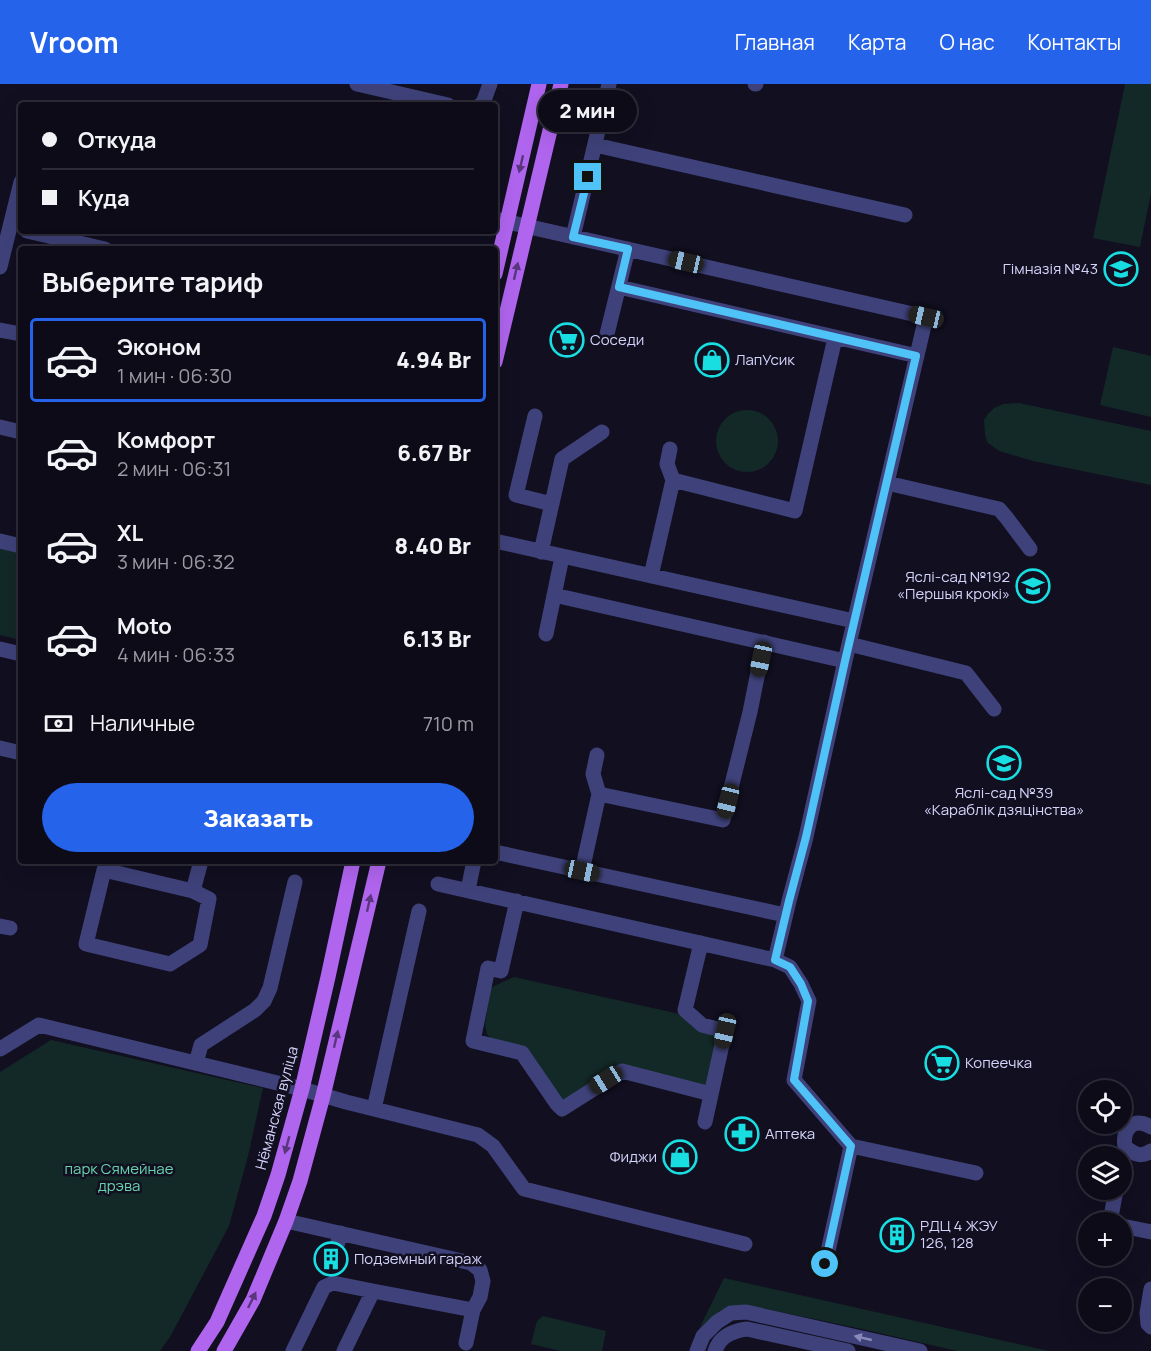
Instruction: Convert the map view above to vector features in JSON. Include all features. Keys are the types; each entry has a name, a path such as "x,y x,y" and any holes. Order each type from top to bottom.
{"main road":[{"path":"498,247 501,220 539,84"},
{"path":"498,349 561,84"},
{"name":"Нёманская вуліца","path":"198,1351 217,1322 264,1216 278,1175 302,1089 352,864"},
{"path":"224,1351 253,1300 300,1181 323,1096 378,864"}],"lane":[{"path":"357,84 411,90 441,102"},
{"path":"483,102 490,84"},
{"path":"573,237 609,84"},
{"path":"595,146 905,215"},
{"path":"0,267 15,228 18,205"},
{"path":"501,220 926,317 806,837 775,960"},
{"path":"40,234 92,246"},
{"path":"607,334 628,249"},
{"path":"619,287 916,356"},
{"path":"0,330 18,333"},
{"path":"673,480 795,511 835,338"},
{"path":"535,416 516,495 552,504"},
{"path":"0,427 18,431"},
{"path":"541,552 562,459 602,432"},
{"path":"651,576 673,480 668,464 670,449"},
{"path":"887,483 999,509 1030,549"},
{"path":"0,541 18,545"},
{"path":"498,542 854,621"},
{"path":"546,634 562,557"},
{"path":"554,595 845,661"},
{"path":"599,794 723,820 750,712 764,642"},
{"path":"849,644 966,673 994,709"},
{"path":"0,649 18,653"},
{"path":"0,748 18,752"},
{"path":"582,871 599,794 593,774 597,755"},
{"path":"498,853 785,915"},
{"path":"193,891 200,864"},
{"path":"468,890 473,864"},
{"path":"104,870 193,891 209,899 200,945 170,964 86,944 104,870"},
{"path":"196,1063 201,1045 255,1010 264,1001 270,988 295,882"},
{"path":"438,884 701,942 775,960 790,967 808,1001 794,1080 851,1146 976,1173"},
{"path":"517,901 501,971 488,968 473,1041 522,1053 562,1108 622,1071 711,1094"},
{"path":"374,1108 419,911"},
{"path":"701,942 686,1010 702,1025 725,1031 705,1122"},
{"path":"0,1049 39,1025 302,1089 478,1135 493,1146 524,1189 745,1244"},
{"path":"1124,1146 1124,1135 1130,1126 1140,1123 1151,1127"},
{"path":"825,1264 851,1146"},
{"path":"1132,1153 1143,1155 1151,1151"},
{"path":"286,1221 471,1263 480,1270 483,1281 480,1297 473,1310 466,1343"},
{"path":"1132,1228 1151,1232"},
{"path":"332,1260 340,1233"},
{"path":"294,1351 324,1287 333,1283 473,1310"},
{"path":"1151,1289 1147,1313 1148,1324 1151,1327"},
{"path":"344,1351 373,1291"},
{"path":"697,1351 703,1336 717,1322 731,1313 746,1311 920,1351"},
{"path":"714,1351 727,1334 735,1330 747,1329 848,1351"},
{"path":"786,1337 800,1351"}],"green space":[{"path":"1125,84 1151,84 1151,193 1140,247 1093,238"},
{"path":"1113,347 1151,356 1151,417 1100,405"},
{"path":"1019,403 1151,431 1151,485 1033,461 999,451 987,442 984,420 994,408 1003,404"},
{"path":"741,410 753,410 769,419 776,429 778,441 776,453 769,463 753,472 741,472 730,467 721,458 716,447 716,435 721,424 730,415"},
{"path":"0,545 18,549 18,639 0,635"},
{"path":"514,977 684,1015 719,1036 708,1090 621,1067 564,1103 526,1049 493,1041 487,1034 485,1025 490,988"},
{"name":"парк Сямейнае дрэва","path":"51,1040 263,1088 229,1226 170,1337 160,1351 0,1351 0,1072"},
{"path":"724,1278 1049,1351 957,1351 757,1307 735,1305 720,1311 699,1329"},
{"path":"543,1316 606,1331 602,1351 561,1351 531,1344 537,1321"}],"place":[{"name":"Гімназія №43","path":"1121,269"},
{"name":"Соседи","path":"567,340"},
{"name":"ЛапУсик","path":"712,360"},
{"name":"Яслі-сад №192 «Першыя крокі»","path":"1033,586"},
{"name":"Яслі-сад №39 «Караблік дзяцінства»","path":"1004,763"},
{"name":"Копеечка","path":"942,1063"},
{"name":"Аптека","path":"742,1134"},
{"name":"Фиджи","path":"680,1157"},
{"name":"РДЦ 4 ЖЭУ 126, 128","path":"897,1235"},
{"name":"Подземный гараж","path":"331,1259"}],"route":[{"path":"588,177 573,237 628,249 619,287 916,356 806,837 775,960 790,967 808,1001 794,1080 851,1146 825,1264"}]}
